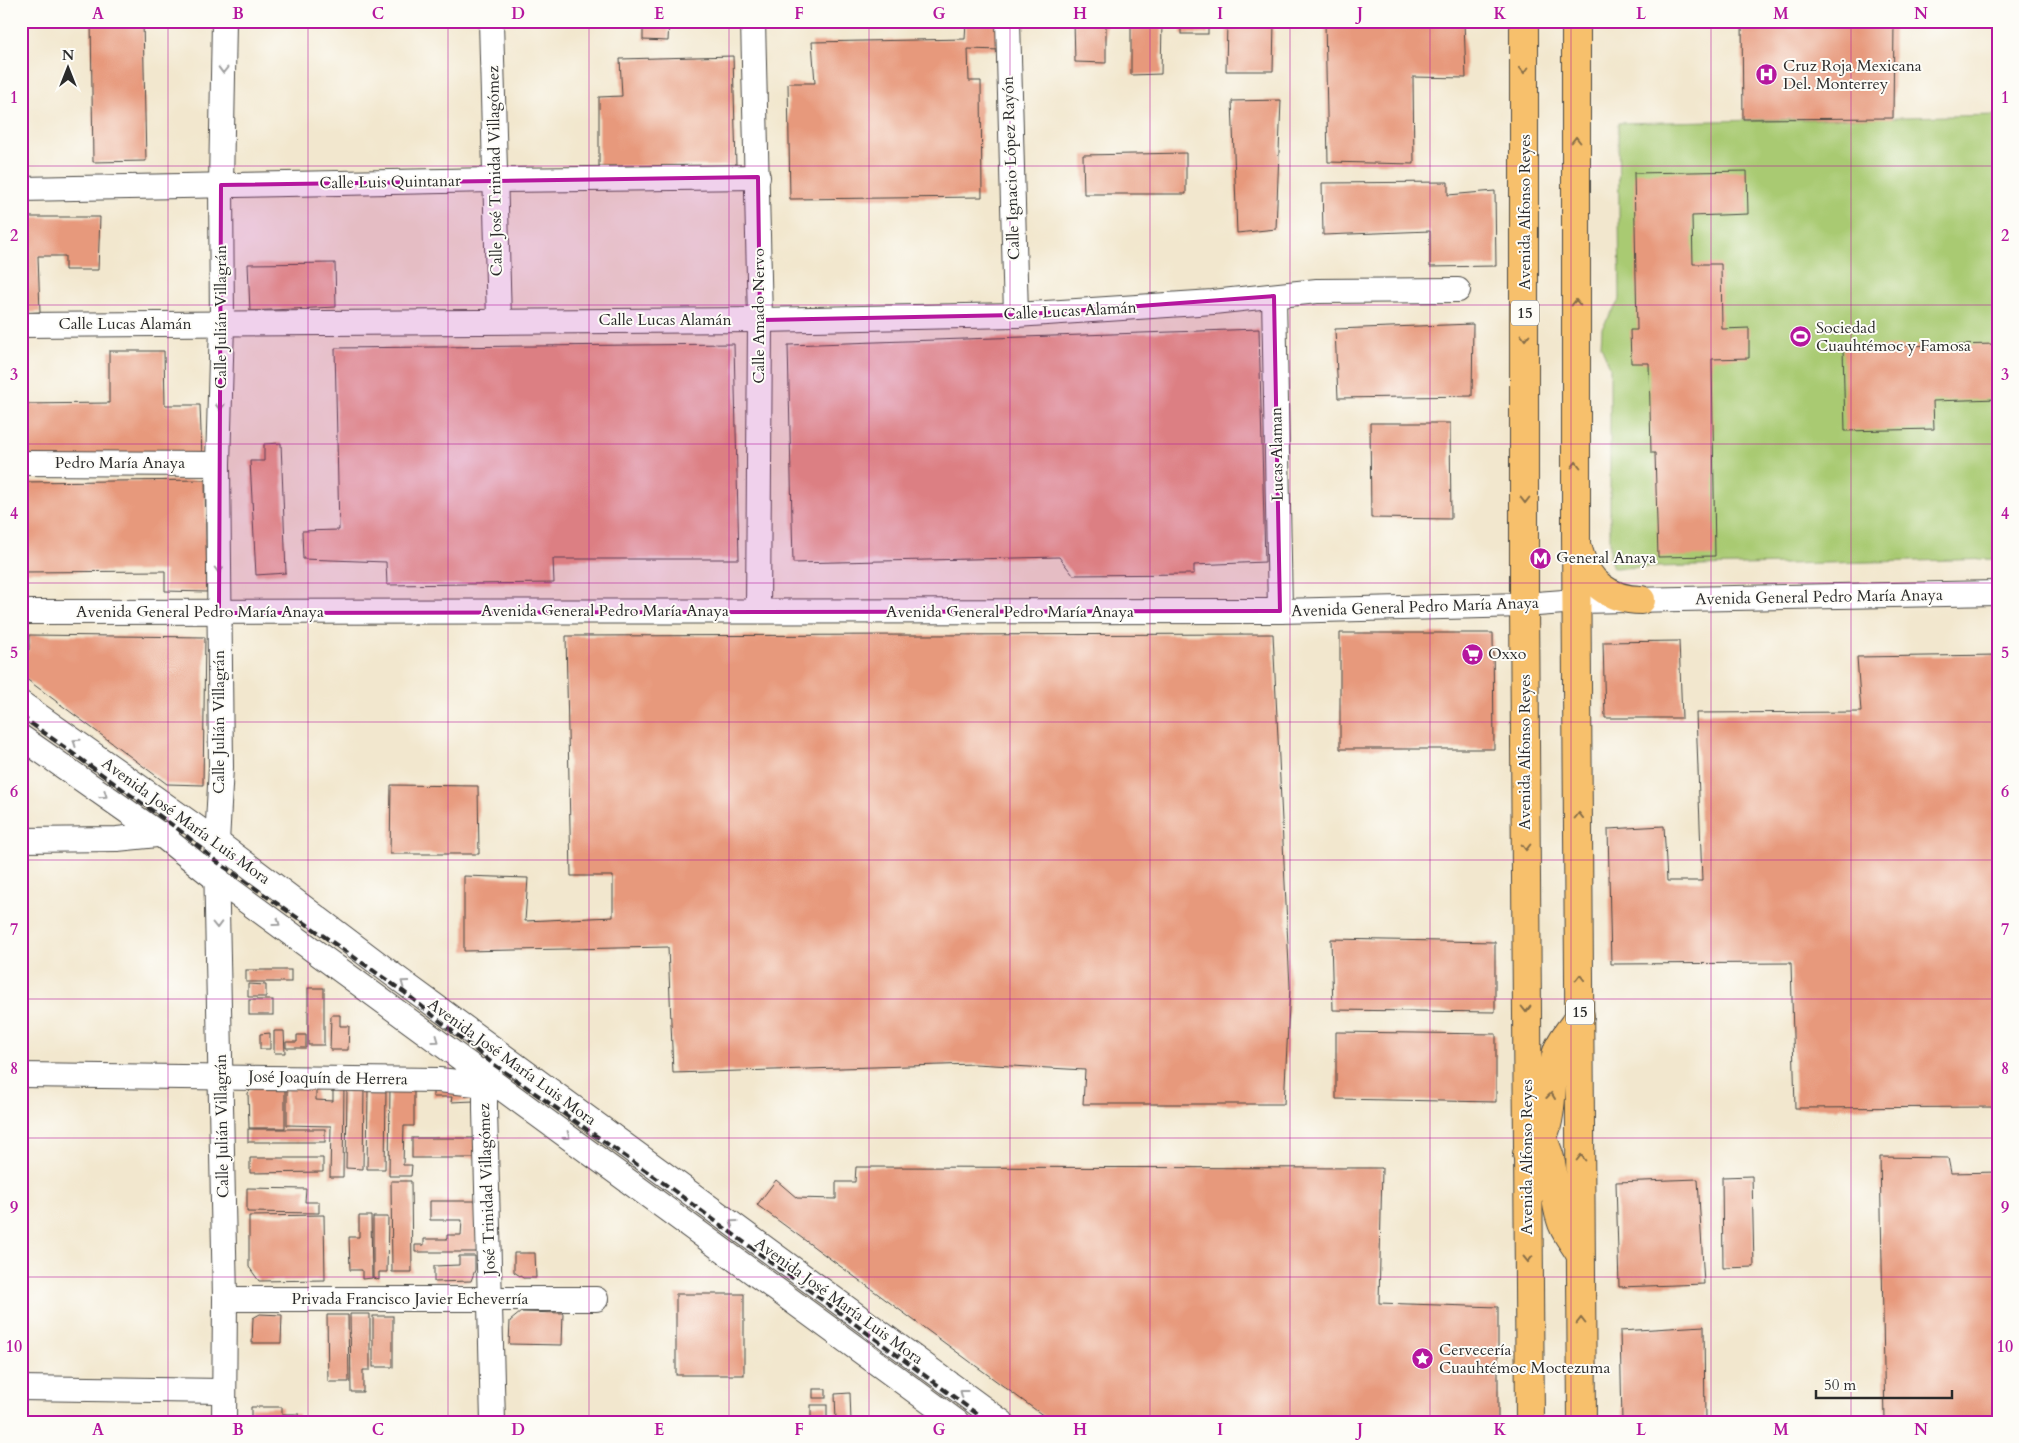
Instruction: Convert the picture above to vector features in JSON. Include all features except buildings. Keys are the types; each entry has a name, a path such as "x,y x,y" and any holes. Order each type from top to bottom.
{"highway":[{"name":"Avenida Alfonso Reyes","path":"1524,21 1524,605 1532,1140 1530,1422"},
{"name":"15","path":"1576,21 1576,536 1582,1422"},
{"path":"1576,536 1580,559 1589,576 1596,583 1621,598 1641,600"},
{"path":"1580,1016 1558,1049 1550,1106 1532,1140 1551,1161 1561,1221 1581,1255"}],"street":[{"name":"Calle Julián Villagrán","path":"224,21 221,185 222,324 218,464 221,767 216,841 225,1299 224,1422"},
{"name":"Calle José Trinidad Villagómez","path":"491,21 498,321"},
{"name":"Calle Amado Nervo","path":"753,21 760,320 758,611"},
{"name":"Calle Ignacio López Rayón","path":"1008,21 1016,315"},
{"name":"Calle Luis Quintanar","path":"21,189 758,177"},
{"name":"Calle Lucas Alamán","path":"21,325 760,320 1016,315 1352,290 1458,290"},
{"name":"Lucas Alaman","path":"1274,296 1280,611"},
{"name":"Pedro María Anaya","path":"21,463 218,464"},
{"name":"Avenida General Pedro María Anaya","path":"21,612 1280,611 1524,605 1577,601 1998,593"},
{"name":"Avenida José María Luis Mora","path":"21,703 216,841 500,1054 1002,1422"},
{"name":"Avenida José María Luis Mora","path":"21,737 161,835 216,879 486,1081 957,1422"},
{"path":"21,840 117,839 161,835 195,827"},
{"path":"486,1081 492,1063 500,1054"},
{"name":"José Joaquín de Herrera","path":"21,1075 221,1076 486,1081"},
{"name":"José Trinidad Villagómez","path":"486,1081 493,1422"},
{"name":"Privada Francisco Javier Echeverría","path":"225,1299 596,1299"},
{"path":"21,1388 223,1391"}],"highlighted area":[{"path":"758,177 760,320 1016,315 1274,296 1280,611 219,613 221,185"}],"green space":[{"name":"Sociedad Cuauhtémoc y Famosa","path":"1998,115 1998,559 1613,568 1610,559 1610,367 1601,346 1602,328 1620,299 1618,123"}],"railway":[{"path":"21,716 182,832 216,861 404,992 492,1063 669,1187 988,1422"}],"place":[{"name":"Cruz Roja Mexicana Del. Monterrey","path":"1767,75"},
{"name":"Sociedad Cuauhtémoc y Famosa","path":"1800,337"},
{"name":"General Anaya","path":"1540,558"},
{"name":"Oxxo","path":"1472,654"},
{"name":"Cervecería Cuauhtémoc Moctezuma","path":"1423,1359"}]}
